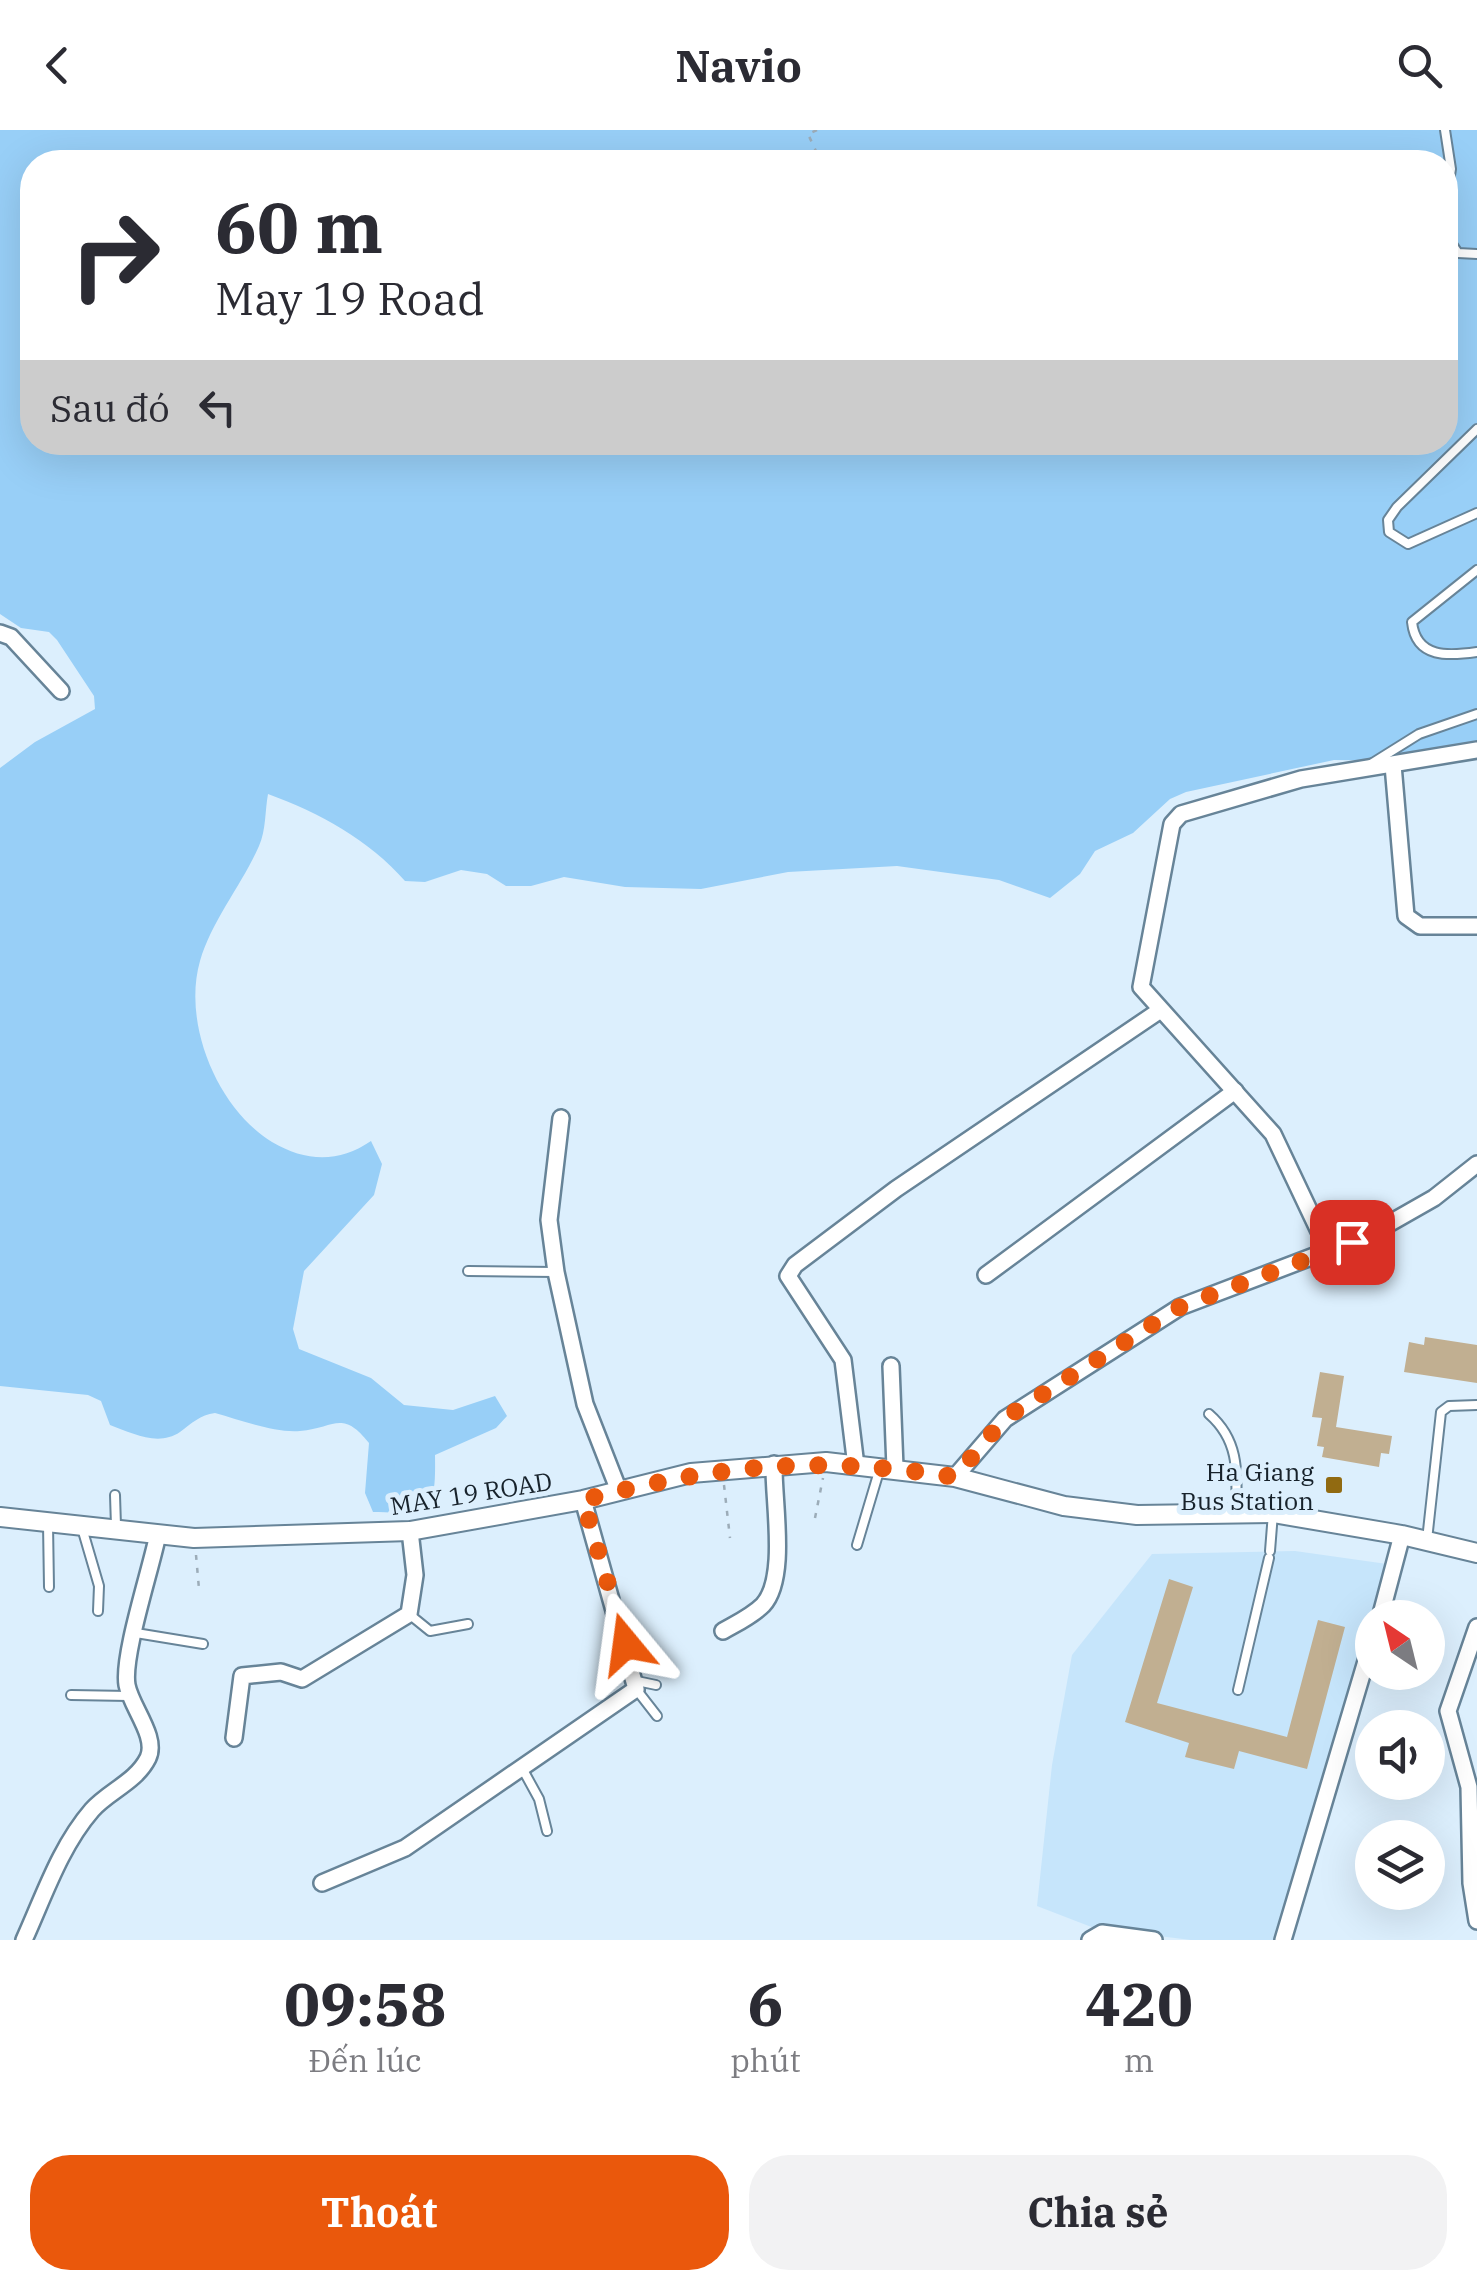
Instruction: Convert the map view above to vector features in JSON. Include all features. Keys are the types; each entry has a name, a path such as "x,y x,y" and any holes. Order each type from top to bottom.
{"street":[{"path":"0,633 11,636 61,690"},
{"path":"1327,1248 1273,1134 1141,988 1140,977 1172,824 1177,818 1301,779 1477,750"},
{"path":"1393,765 1406,916 1420,926 1477,926"},
{"path":"856,1466 846,1370 788,1276 794,1265 896,1189 1159,1010"},
{"path":"986,1275 1235,1091"},
{"path":"561,1118 549,1220 556,1272 585,1404 619,1491"},
{"path":"955,1477 1005,1418 1180,1307 1369,1235 1414,1210 1477,1164"},
{"path":"888,1467 891,1366"},
{"name":"MAY 19 ROAD","path":"0,1516 194,1538 410,1531 583,1500 722,1469 826,1462 955,1477 1064,1506 1138,1515 1274,1513 1428,1540 1477,1554"},
{"path":"723,1631 766,1602 774,1583 778,1553 774,1464"},
{"path":"322,1884 405,1848 636,1685 583,1500"},
{"path":"234,1738 242,1676 281,1672 302,1679 409,1614 415,1575 410,1531"},
{"path":"24,1940 66,1846 93,1808 134,1776 150,1756 150,1742 130,1696 126,1665 158,1534"},
{"path":"1385,1600 1402,1535"},
{"path":"1477,1627 1448,1711 1468,1787 1471,1882 1477,1921"},
{"path":"1283,1940 1357,1690"},
{"path":"1090,1940 1102,1933 1154,1940"}],"lane":[{"path":"1458,448 1477,429"},
{"path":"1450,455 1397,507 1388,520 1389,532 1408,544 1477,513"},
{"path":"1477,570 1412,622 1413,632 1434,654 1477,652"},
{"path":"1364,770 1389,748 1477,714"},
{"path":"468,1271 556,1272"},
{"path":"1428,1540 1441,1412 1449,1406 1477,1405"},
{"path":"1209,1414 1231,1439 1237,1463 1236,1511"},
{"path":"857,1545 888,1467"},
{"path":"115,1495 116,1531"},
{"path":"1238,1690 1269,1555 1274,1513"},
{"path":"48,1524 49,1587"},
{"path":"82,1528 99,1586 98,1611"},
{"path":"409,1614 430,1632 468,1624"},
{"path":"136,1633 203,1644"},
{"path":"636,1685 656,1685"},
{"path":"636,1685 658,1716"},
{"path":"71,1695 130,1696"},
{"path":"522,1768 539,1800 547,1832"}],"path":[{"path":"816,130 808,134 816,150"},
{"path":"815,1518 826,1462"},
{"path":"722,1469 730,1538"},
{"path":"194,1538 199,1589"}],"shaded area":[{"path":"0,130 1477,130 1477,743 1406,761 1334,760 1186,792 1170,799 1133,833 1095,851 1080,874 1050,898 999,880 897,866 788,872 701,889 625,887 564,877 531,886 506,886 487,874 461,870 425,882 405,881 376,853 342,829 268,794 259,846 212,931 200,961 196,1011 201,1037 209,1063 235,1109 272,1142 297,1153 322,1157 347,1153 371,1141 382,1164 374,1195 304,1271 293,1329 299,1349 371,1378 404,1405 453,1410 495,1396 507,1416 496,1428 435,1455 431,1499 418,1510 373,1512 365,1493 369,1443 345,1423 290,1431 215,1413 172,1436 154,1438 110,1425 101,1401 88,1395 0,1386 0,768 35,742 95,709 94,696 57,640 49,632 21,628 0,614"},
{"path":"1295,1551 1387,1564 1376,1600 1355,1600 1355,1672 1276,1940 1191,1940 1094,1928 1037,1906 1052,1765 1072,1655 1152,1554"}],"building":[{"path":"1425,1337 1477,1345 1477,1383 1404,1372 1409,1342 1424,1345"},
{"path":"1320,1372 1344,1376 1336,1427 1392,1436 1389,1454 1381,1453 1379,1467 1322,1457 1324,1447 1317,1446 1322,1418 1312,1417"},
{"path":"1169,1579 1193,1587 1157,1703 1287,1737 1318,1620 1345,1627 1307,1769 1239,1751 1234,1769 1185,1757 1189,1743 1125,1722"}],"place":[{"name":"Ha Giang Bus Station","path":"1334,1485"}],"route":[{"path":"626,1644 583,1500 691,1473 774,1464 826,1462 955,1477 1005,1418 1180,1307 1210,1292 1352,1242"}]}
